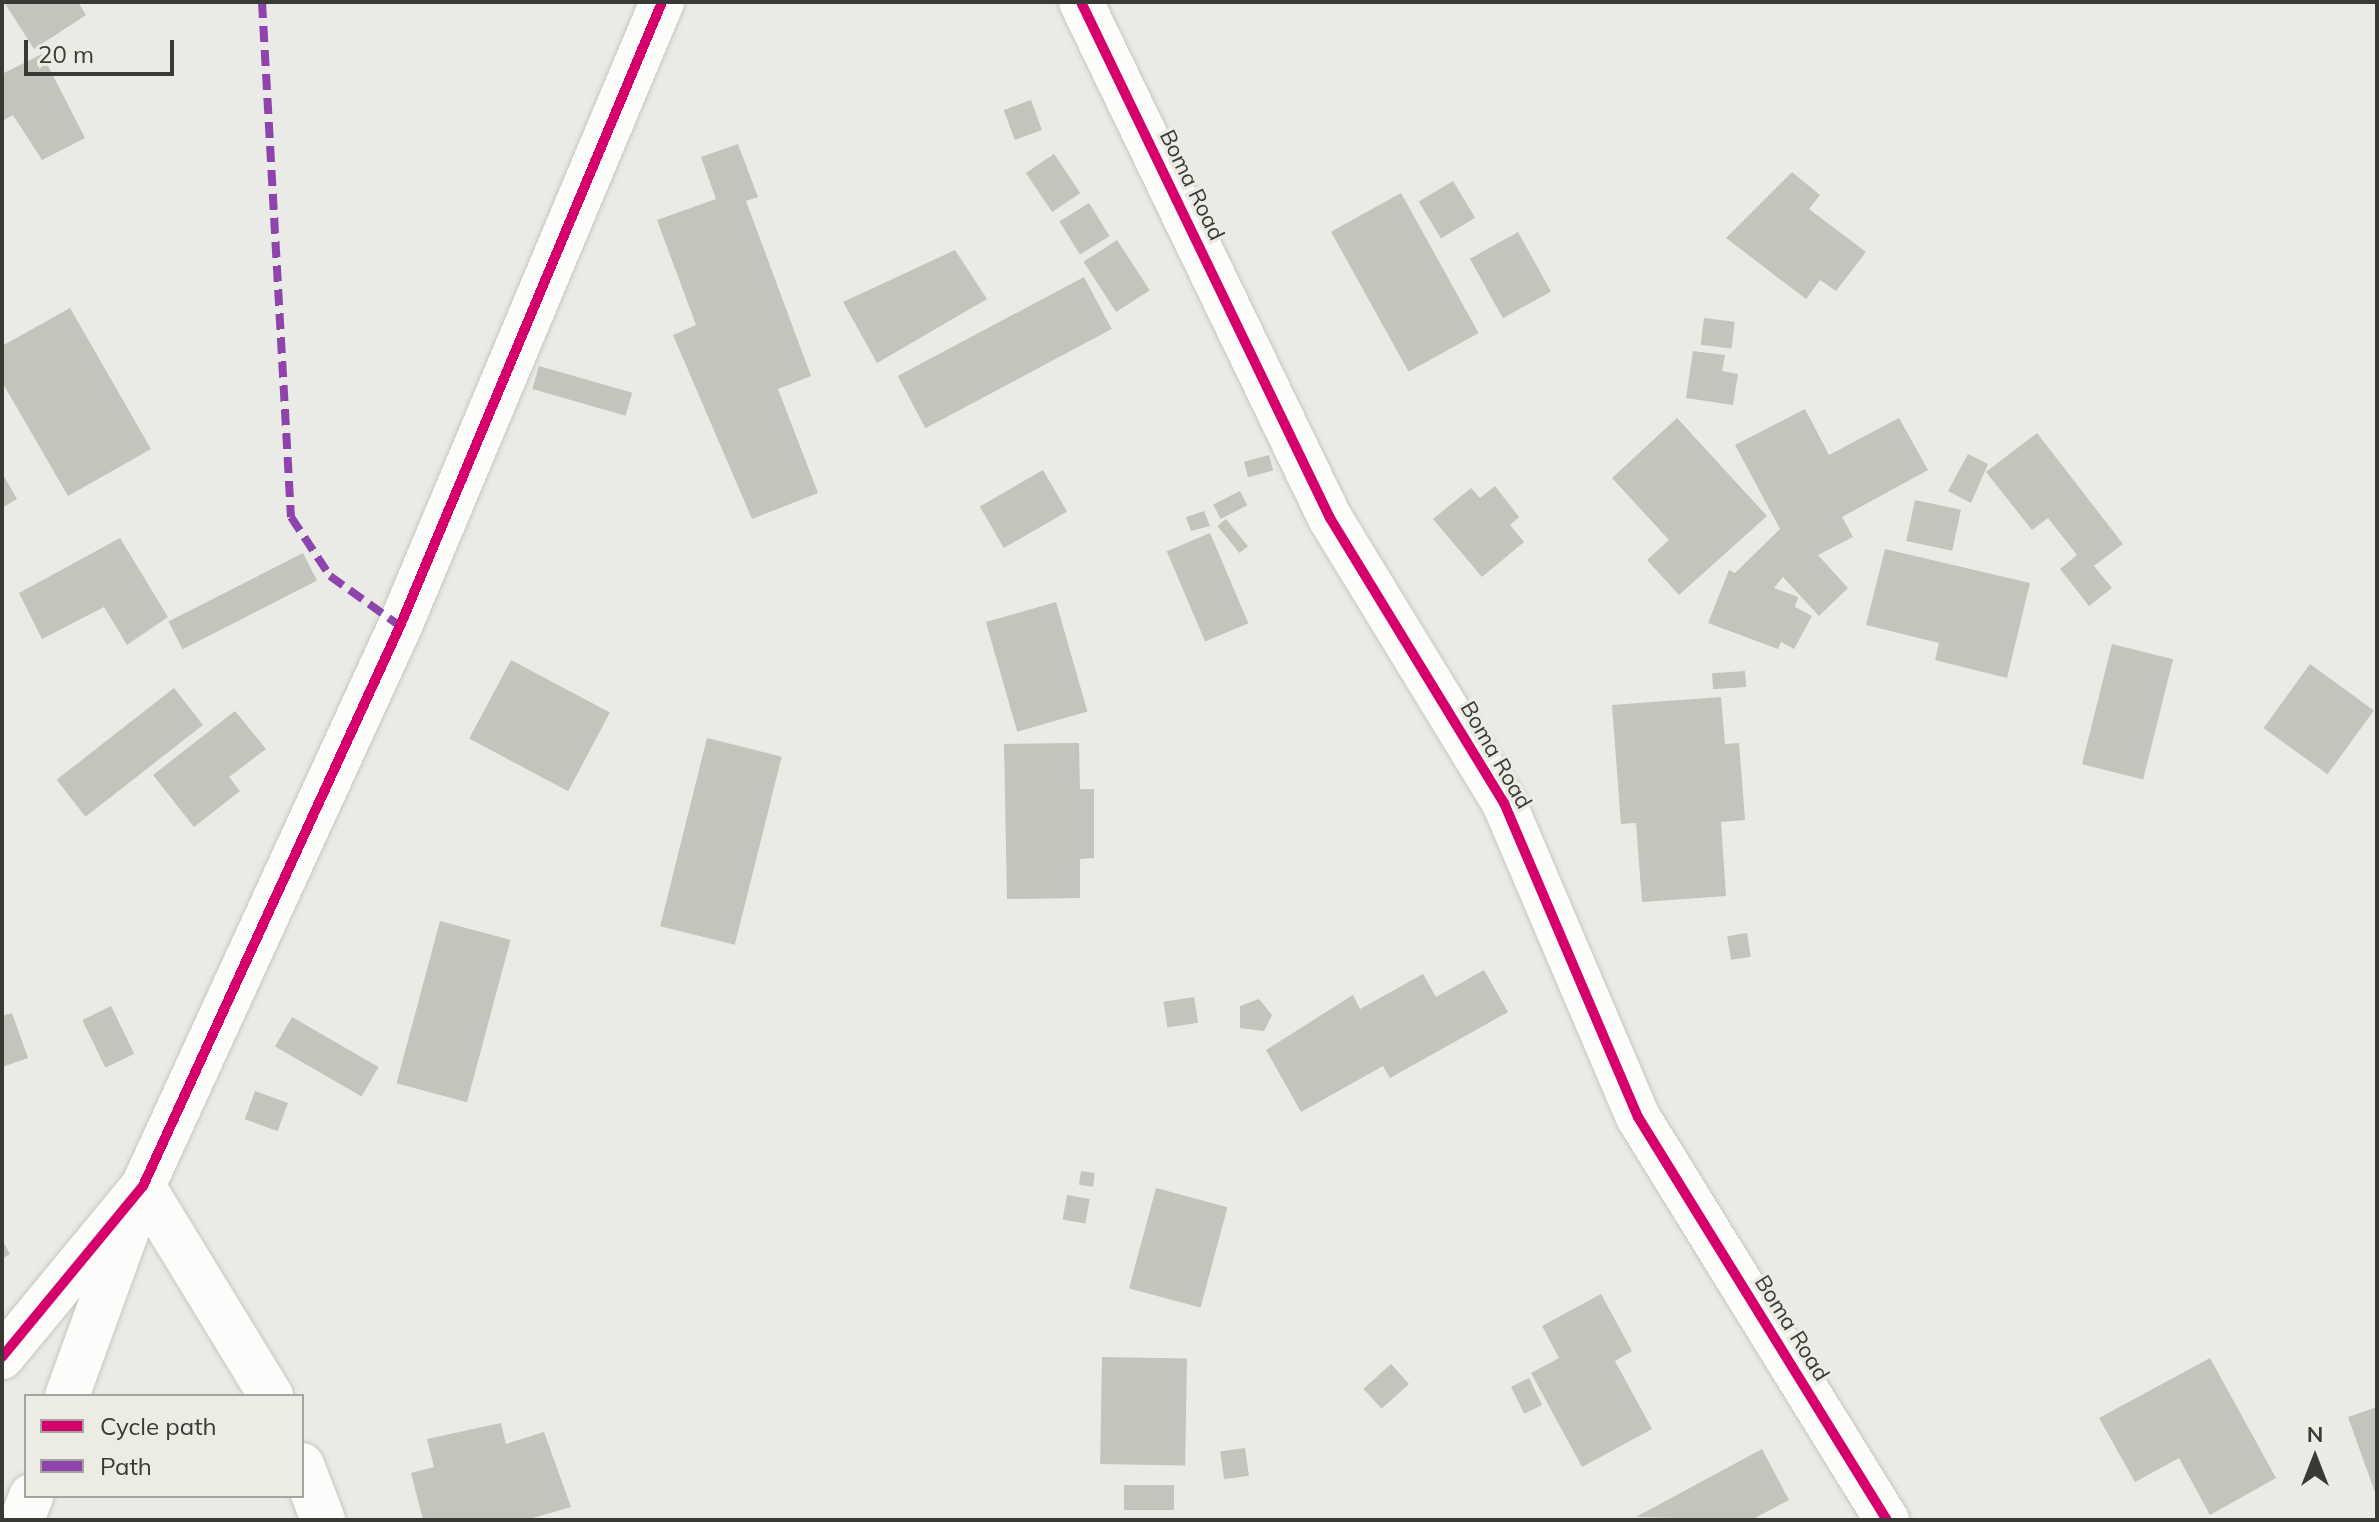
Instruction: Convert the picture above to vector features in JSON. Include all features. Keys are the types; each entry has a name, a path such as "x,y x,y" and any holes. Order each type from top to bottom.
{"street":[{"path":"68,1394 143,1186 400,626 662,2"},
{"name":"Boma Road","path":"1081,2 1330,518 1504,803 1638,1117 1887,1520"},
{"path":"2,1357 143,1186"},
{"path":"143,1186 270,1394"},
{"path":"304,1470 323,1520"},
{"path":"22,1520 30,1498"}],"building":[{"path":"4,2 78,2 86,15 34,49"},
{"path":"42,54 85,138 42,160 13,115 2,121 2,74"},
{"path":"1031,100 1042,130 1015,140 1004,110"},
{"path":"738,144 758,197 746,201 811,376 778,389 818,493 752,519 673,335 696,325 657,220 716,199 701,157"},
{"path":"1054,154 1080,193 1052,212 1026,173"},
{"path":"1792,172 1820,195 1809,209 1866,252 1836,291 1820,280 1806,299 1726,238"},
{"path":"1453,181 1475,218 1441,238 1419,202"},
{"path":"1401,193 1479,333 1409,372 1331,232"},
{"path":"1089,203 1110,236 1080,255 1059,222"},
{"path":"1518,232 1551,291 1503,318 1470,259"},
{"path":"1117,240 1150,290 1116,312 1083,262"},
{"path":"955,250 987,299 877,363 843,302"},
{"path":"1084,277 1112,329 925,428 898,376"},
{"path":"70,308 151,449 68,496 2,382 2,346"},
{"path":"1704,318 1735,322 1731,349 1701,345"},
{"path":"1693,351 1725,355 1722,371 1738,374 1733,405 1686,398"},
{"path":"539,366 632,393 626,416 532,389"},
{"path":"1805,409 1829,455 1899,418 1928,470 1842,517 1853,537 1818,555 1848,588 1819,616 1783,577 1774,588 1798,597 1795,607 1812,616 1794,649 1781,642 1778,649 1708,623 1729,570 1735,573 1780,529 1735,445"},
{"path":"1677,418 1767,516 1679,595 1647,560 1669,540 1612,478"},
{"path":"2037,433 2123,544 2094,566 2112,588 2089,606 2060,569 2077,555 2048,518 2032,530 1986,472"},
{"path":"1968,454 1988,464 1971,503 1948,491"},
{"path":"1269,455 1273,470 1248,477 1244,462"},
{"path":"1043,470 1067,512 1004,548 980,506"},
{"path":"2,473 17,499 2,508"},
{"path":"1495,486 1519,517 1510,525 1524,542 1482,577 1433,519 1471,488 1480,498"},
{"path":"1240,491 1247,505 1221,519 1213,505"},
{"path":"1915,500 1961,510 1952,551 1906,541"},
{"path":"1204,511 1210,526 1191,531 1186,517"},
{"path":"1226,519 1248,546 1239,553 1217,526"},
{"path":"1210,533 1248,623 1205,642 1167,551"},
{"path":"120,538 168,617 127,645 104,607 42,639 19,593"},
{"path":"1885,549 2030,583 2007,678 1935,660 1939,643 1866,625"},
{"path":"303,553 317,581 183,649 168,622"},
{"path":"1056,602 1087,712 1017,732 986,622"},
{"path":"2112,644 2173,659 2143,780 2082,764"},
{"path":"511,660 610,713 568,791 469,739"},
{"path":"2310,664 2374,710 2327,774 2264,728"},
{"path":"1745,671 1746,687 1713,689 1712,673"},
{"path":"174,688 203,725 86,817 57,780"},
{"path":"1721,697 1725,744 1739,743 1745,820 1721,822 1726,896 1642,902 1636,823 1621,824 1612,705"},
{"path":"235,711 266,749 229,777 240,791 194,827 153,775"},
{"path":"707,738 782,757 735,945 660,926"},
{"path":"1079,743 1080,789 1094,789 1094,858 1080,859 1080,898 1007,899 1004,744"},
{"path":"440,921 511,940 467,1102 397,1083"},
{"path":"1747,933 1751,957 1731,960 1727,936"},
{"path":"1484,970 1508,1012 1390,1078 1383,1066 1301,1112 1266,1050 1353,995 1360,1009 1423,974 1436,997"},
{"path":"1194,997 1198,1023 1167,1028 1163,1002"},
{"path":"1259,999 1272,1015 1264,1031 1240,1028 1240,1006"},
{"path":"111,1006 134,1054 105,1068 82,1020"},
{"path":"12,1013 28,1058 2,1067 2,1016"},
{"path":"292,1017 379,1067 362,1096 275,1046"},
{"path":"255,1091 288,1103 278,1131 245,1119"},
{"path":"1081,1171 1095,1173 1093,1187 1079,1185"},
{"path":"1156,1188 1227,1207 1201,1308 1129,1288"},
{"path":"1067,1195 1090,1199 1085,1224 1063,1220"},
{"path":"2,1240 10,1254 2,1259"},
{"path":"1601,1294 1632,1351 1615,1361 1652,1429 1582,1467 1531,1373 1559,1358 1542,1326"},
{"path":"1102,1357 1187,1358 1185,1465 1100,1464"},
{"path":"2210,1358 2276,1478 2210,1515 2179,1458 2135,1482 2099,1418"},
{"path":"1391,1364 1409,1384 1382,1409 1364,1389"},
{"path":"1529,1378 1542,1405 1524,1414 1511,1387"},
{"path":"2377,1407 2377,1498 2348,1417"},
{"path":"501,1423 506,1444 544,1432 571,1507 526,1520 423,1520 411,1473 434,1467 427,1439"},
{"path":"1245,1448 1249,1476 1224,1479 1220,1451"},
{"path":"1762,1449 1789,1500 1751,1520 1636,1517"},
{"path":"1124,1485 1174,1485 1174,1510 1124,1510"}],"marked path":[{"path":"262,2 291,517 330,576 400,626"}],"cycle path":[{"path":"2,1357 143,1186 400,626 662,2"},
{"path":"1081,2 1330,518 1504,803 1638,1117 1887,1520"}]}
